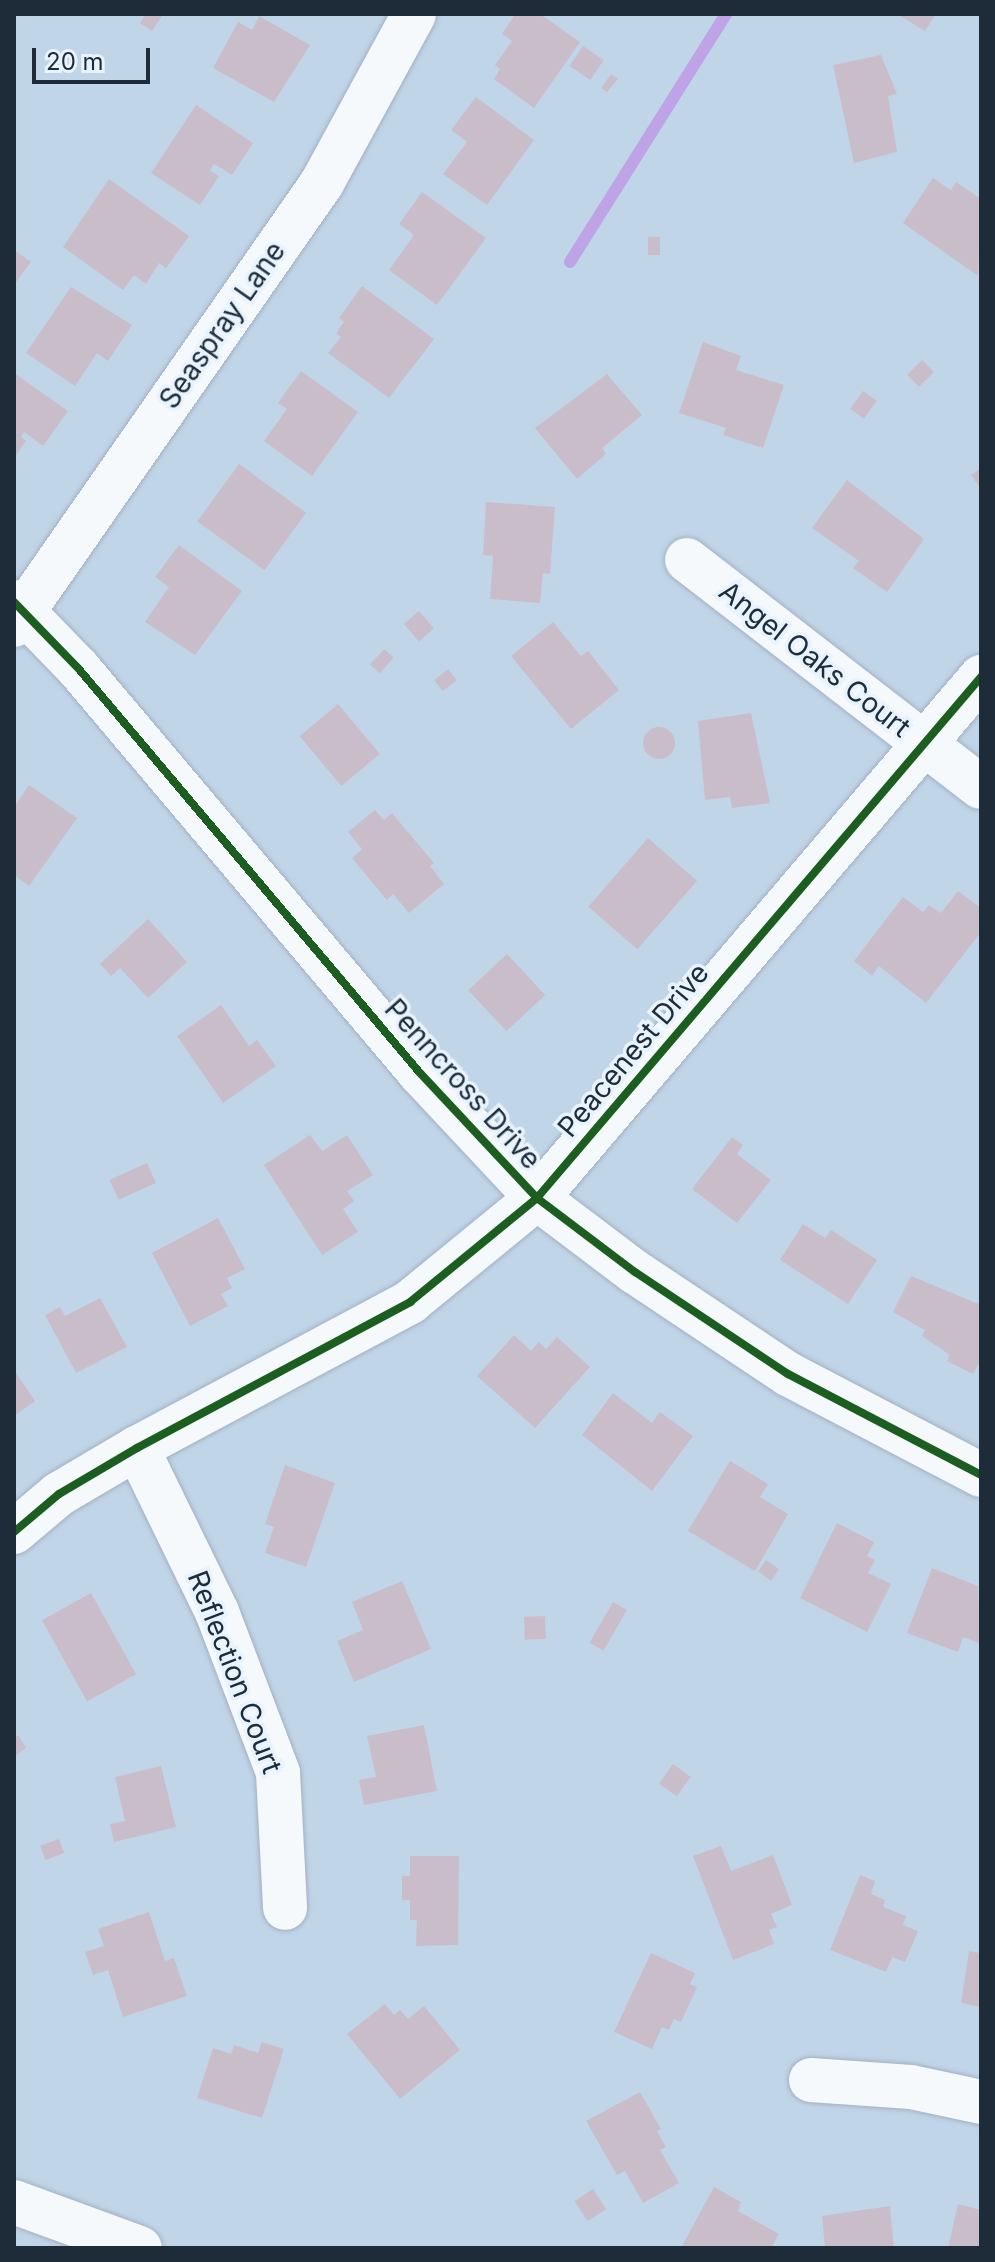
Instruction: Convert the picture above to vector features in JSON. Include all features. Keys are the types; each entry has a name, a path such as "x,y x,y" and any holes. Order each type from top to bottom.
{"street":[{"name":"Seaspray Lane","path":"17,613 322,183 414,14"},
{"name":"Angel Oaks Court","path":"687,560 981,787"},
{"name":"Penncross Drive","path":"17,613 420,1073 537,1198 635,1272 788,1374 981,1475"},
{"name":"Peacenest Drive","path":"14,1532 59,1494 137,1448 410,1302 537,1198 981,677"},
{"name":"Reflection Court","path":"137,1448 217,1612 278,1773 285,1908"},
{"path":"811,2080 911,2087 981,2102"},
{"path":"14,2202 140,2248"}],"building":[{"path":"146,14 163,14 152,31 140,23"},
{"path":"515,14 540,14 580,42 534,108 494,79 500,69 495,65 512,41 502,34"},
{"path":"897,14 936,14 925,31"},
{"path":"259,16 310,45 274,102 213,68 238,22 252,30"},
{"path":"583,46 604,60 590,80 570,66"},
{"path":"881,55 897,94 888,96 897,152 854,163 833,65"},
{"path":"611,74 618,79 607,92 601,88"},
{"path":"476,97 534,140 487,205 443,174 467,142 451,130"},
{"path":"196,105 253,143 232,175 214,164 210,170 219,176 200,205 151,173"},
{"path":"933,178 951,190 956,182 981,199 978,276 903,223"},
{"path":"109,179 189,236 166,268 159,263 146,284 134,275 123,290 63,247"},
{"path":"422,192 486,238 437,305 389,270 414,235 399,224"},
{"path":"648,237 660,237 660,255 648,255"},
{"path":"14,250 31,262 14,285"},
{"path":"362,286 434,339 389,398 328,353 341,337 336,333 344,322 339,318"},
{"path":"71,287 132,325 108,361 97,353 75,386 26,353"},
{"path":"703,342 741,356 736,370 784,385 763,448 723,435 726,428 679,413"},
{"path":"922,360 934,372 919,387 907,375"},
{"path":"301,371 358,412 312,476 264,441 287,409 278,403"},
{"path":"14,373 68,411 43,446 24,432 21,437 26,441 14,458"},
{"path":"607,374 642,415 602,448 606,454 577,479 535,428"},
{"path":"863,391 877,401 864,419 850,409"},
{"path":"239,464 306,513 264,570 197,521"},
{"path":"981,468 981,489 971,475"},
{"path":"847,480 924,539 887,592 853,568 859,561 812,528"},
{"path":"486,502 555,507 550,574 543,573 540,603 490,599 493,556 483,555"},
{"path":"179,545 242,591 195,655 145,622 169,587 155,577"},
{"path":"419,611 434,628 419,641 404,624"},
{"path":"553,622 581,656 588,651 619,690 571,729 511,656"},
{"path":"384,649 394,658 380,673 370,665"},
{"path":"448,669 457,680 443,691 434,680"},
{"path":"338,704 380,754 341,786 300,736"},
{"path":"751,713 770,803 732,808 730,797 705,800 698,721"},
{"path":"659,727 670,732 675,743 670,754 659,759 648,754 643,743 648,732"},
{"path":"29,785 77,818 29,886 14,875 14,807"},
{"path":"375,810 384,820 392,813 434,863 430,866 444,884 409,913 393,894 387,900 352,858 362,849 348,832"},
{"path":"648,838 697,881 637,949 588,907"},
{"path":"958,891 981,908 981,932 926,1003 879,966 872,976 854,961 903,897 923,912 929,905 941,913"},
{"path":"148,919 187,962 148,998 120,968 111,976 100,964"},
{"path":"507,954 545,995 506,1031 468,990"},
{"path":"221,1005 249,1046 257,1040 276,1066 223,1103 177,1036"},
{"path":"310,1135 322,1151 347,1135 373,1175 347,1191 354,1201 343,1209 358,1232 322,1255 264,1165"},
{"path":"732,1137 743,1145 737,1154 771,1180 737,1223 692,1189"},
{"path":"147,1163 156,1183 118,1200 110,1180"},
{"path":"218,1218 245,1269 227,1278 232,1288 221,1294 228,1306 190,1326 152,1253"},
{"path":"803,1224 825,1238 831,1230 877,1260 848,1304 780,1260"},
{"path":"911,1276 981,1305 981,1360 973,1374 947,1361 950,1355 922,1336 925,1330 893,1312"},
{"path":"100,1298 127,1347 76,1373 45,1315 60,1307 65,1316"},
{"path":"514,1335 531,1351 539,1342 546,1349 557,1337 590,1367 535,1428 477,1376"},
{"path":"14,1370 35,1401 14,1416"},
{"path":"613,1393 652,1423 660,1412 693,1436 652,1491 582,1435"},
{"path":"730,1461 768,1484 760,1497 788,1514 755,1571 688,1531"},
{"path":"285,1465 335,1483 306,1567 265,1553 274,1527 265,1524"},
{"path":"837,1523 874,1542 867,1556 875,1560 868,1573 891,1584 867,1632 800,1598"},
{"path":"766,1560 779,1569 771,1581 758,1571"},
{"path":"932,1568 978,1586 981,1644 963,1637 958,1652 907,1633"},
{"path":"402,1581 431,1649 354,1682 337,1641 363,1630 352,1602"},
{"path":"91,1593 136,1674 87,1701 42,1620"},
{"path":"613,1602 627,1610 603,1651 590,1643"},
{"path":"545,1616 546,1639 525,1640 524,1617"},
{"path":"424,1725 437,1791 364,1805 359,1780 376,1777 367,1736"},
{"path":"18,1735 26,1748 14,1757 14,1738"},
{"path":"673,1764 691,1777 677,1796 659,1783"},
{"path":"161,1766 176,1827 114,1842 110,1824 125,1821 115,1777"},
{"path":"59,1839 64,1853 45,1860 40,1846"},
{"path":"721,1846 731,1871 773,1855 792,1905 771,1914 777,1927 769,1930 774,1944 733,1960 693,1856"},
{"path":"410,1856 459,1856 458,1945 416,1946 417,1920 410,1920 410,1900 402,1900 402,1876 410,1876"},
{"path":"860,1875 875,1881 871,1894 885,1900 883,1907 906,1916 903,1925 918,1931 905,1962 892,1957 886,1972 830,1950"},
{"path":"149,1912 165,1961 174,1958 187,1996 123,2017 108,1970 93,1975 85,1952 104,1946 98,1929"},
{"path":"969,1951 981,1953 981,2007 961,2003"},
{"path":"651,1953 695,1973 690,1984 697,1987 681,2022 674,2019 669,2030 662,2027 652,2049 614,2032"},
{"path":"385,2004 394,2015 400,2010 408,2019 424,2006 460,2050 400,2099 347,2034"},
{"path":"262,2042 284,2049 262,2118 197,2098 213,2048 231,2054 234,2045 258,2053"},
{"path":"640,2092 661,2129 657,2131 666,2147 660,2150 679,2183 643,2203 625,2171 617,2175 586,2121"},
{"path":"714,2187 741,2202 738,2211 779,2234 771,2248 682,2246"},
{"path":"593,2189 606,2209 588,2221 575,2201"},
{"path":"958,2204 981,2210 981,2248 948,2248"},
{"path":"890,2206 894,2248 825,2248 822,2216"}],"waterway":[{"path":"570,262 726,14"}],"cycle path":[{"path":"14,602 78,668 420,1073 537,1198 635,1272 788,1374 981,1475"},
{"path":"14,1532 59,1494 137,1448 410,1302 537,1198 981,677"}]}
